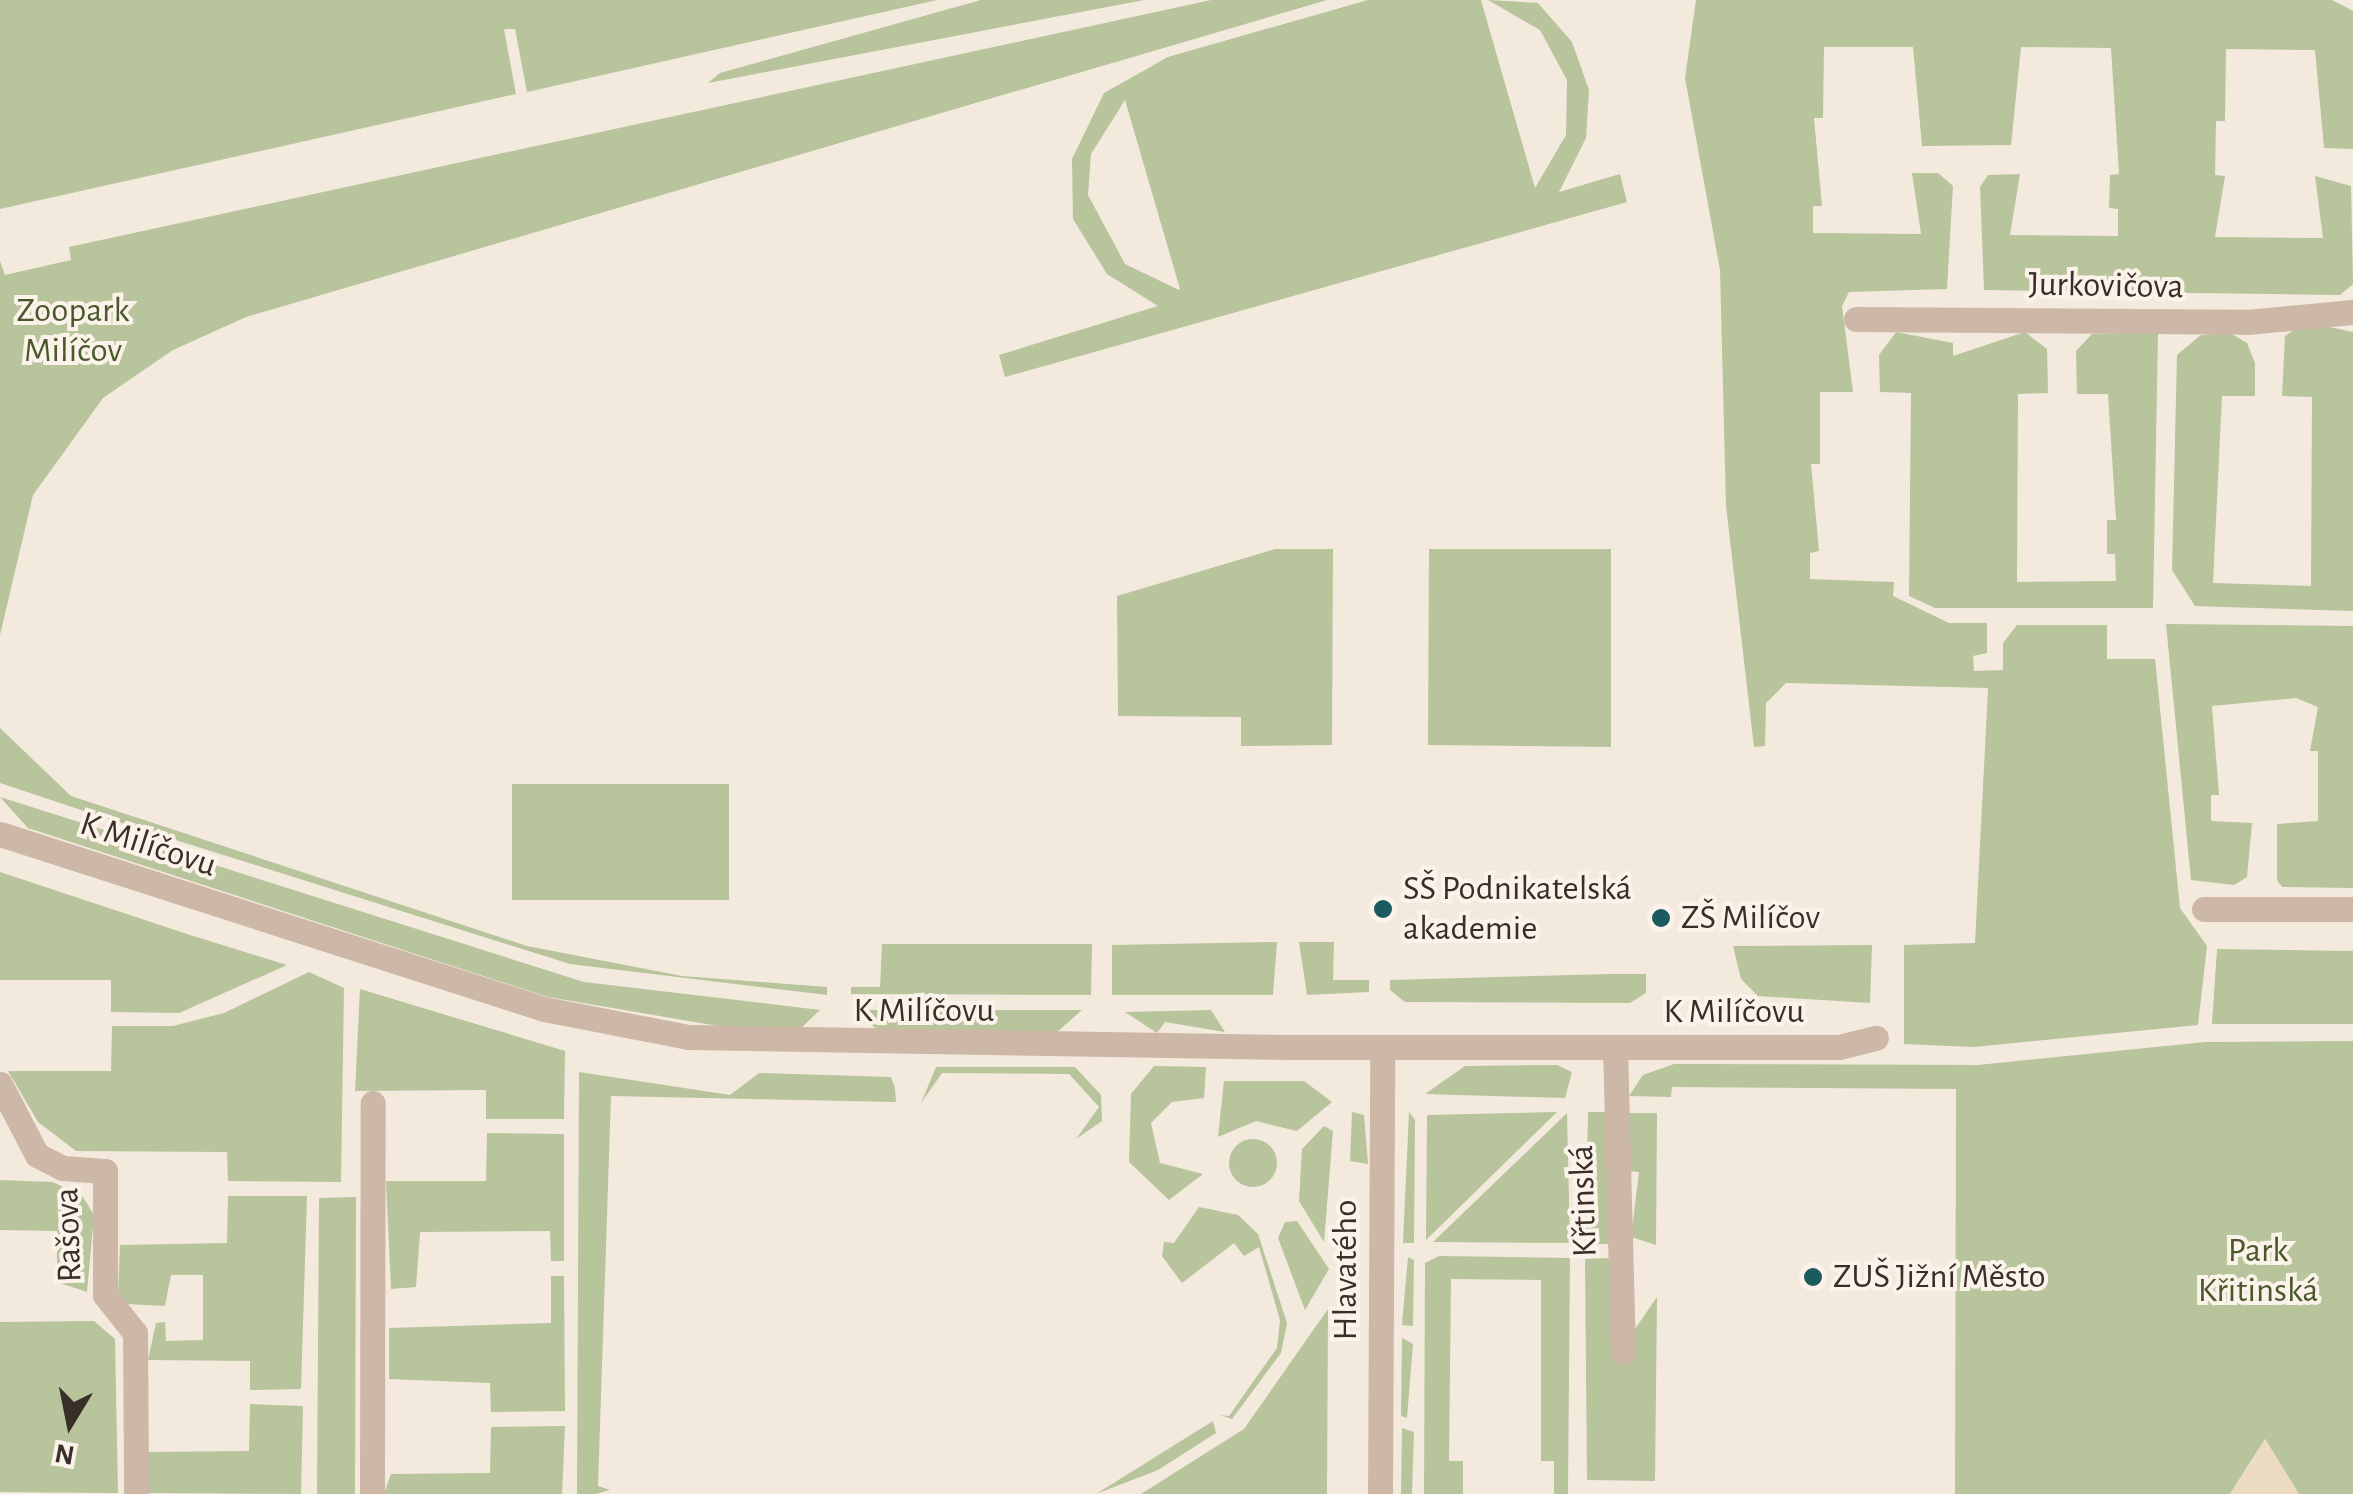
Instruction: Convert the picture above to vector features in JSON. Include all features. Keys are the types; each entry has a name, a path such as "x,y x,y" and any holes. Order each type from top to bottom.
{"street":[{"name":"Jurkovičova","path":"1856,319 2247,322 2353,312"},
{"name":"K Milíčovu","path":"0,834 613,1026 836,1046 1839,1047 1876,1038"},
{"path":"2204,908 2353,910"},
{"name":"Hlavatého","path":"1380,1494 1382,1047"},
{"name":"Křtinská","path":"1615,1047 1623,1352"},
{"name":"Rašova","path":"0,1084 37,1155 62,1168 105,1170 105,1295 135,1333 136,1494"},
{"path":"372,1494 373,1103"}],"green space":[{"path":"0,0 937,0 527,92 515,29 504,29 516,94 0,209"},
{"path":"981,0 1144,0 708,83 720,73"},
{"name":"Zoopark Milíčov","path":"1211,0 1327,0 246,317 173,350 103,398 33,495 0,635 0,261 5,275 71,260 69,247"},
{"path":"1368,0 1481,0 1535,188 1566,135 1567,80 1540,30 1488,0 1538,3 1572,42 1589,90 1586,138 1559,192 1620,174 1627,202 1005,377 999,355 1158,306 1107,274 1073,219 1072,159 1104,93 1168,57","holes":["1125,100 1180,289 1125,264 1088,195 1091,154"]},
{"path":"1696,0 2332,0 2353,11 2353,149 2324,148 2315,50 2226,49 2225,121 2216,121 2215,175 2225,176 2215,237 2323,238 2315,176 2351,186 2353,284 2340,295 1984,290 1980,187 1988,175 2020,174 2010,235 2118,236 2118,209 2109,208 2110,175 2119,174 2111,48 2021,47 2011,145 1922,146 1913,47 1824,47 1823,118 1814,118 1822,206 1813,206 1813,233 1921,234 1912,173 1938,173 1953,186 1947,289 1849,292 1842,306 1853,392 1820,392 1820,464 1811,464 1819,551 1810,553 1810,579 1894,582 1893,596 1949,623 1987,623 1987,653 1973,656 1974,671 2003,670 2003,643 2017,625 2107,625 2107,659 2155,659 2180,908 2207,946 2198,1025 1973,1047 1904,1044 1904,945 1975,943 1988,688 1786,683 1766,703 1765,746 1754,747 1726,506 1720,270 1685,78"},
{"path":"2306,322 2353,332 2353,611 2195,606 2172,570 2177,355 2201,335 2230,333 2247,343 2255,363 2255,396 2222,396 2213,583 2311,586 2312,397 2282,396 2285,336"},
{"path":"1896,332 1953,343 1953,356 2025,332 2047,349 2048,393 2018,394 2017,582 2116,581 2115,554 2107,554 2107,520 2116,520 2108,394 2077,394 2076,351 2092,334 2158,333 2153,608 1935,608 1909,596 1911,393 1880,392 1879,355"},
{"path":"1275,549 1333,549 1332,745 1241,746 1241,717 1118,716 1117,596"},
{"path":"1429,549 1611,549 1611,747 1428,745"},
{"path":"2166,624 2353,626 2353,888 2282,887 2277,880 2277,824 2318,821 2318,751 2310,751 2318,707 2296,698 2212,706 2219,795 2211,795 2211,821 2252,823 2247,877 2234,885 2191,880"},
{"path":"0,728 71,796 527,946 682,976 827,987 827,995 570,964 90,813 0,783"},
{"path":"512,784 729,784 729,900 512,900"},
{"path":"0,797 584,982 820,1010 799,1030 718,1026 548,997 28,828"},
{"path":"0,872 287,965 179,1013 111,1012 111,980 0,980"},
{"path":"1277,942 1273,995 1112,995 1112,945"},
{"path":"1299,942 1334,942 1333,980 1369,980 1369,992 1307,995"},
{"path":"882,944 1092,944 1091,995 851,994 851,987 880,987"},
{"path":"1872,945 1870,1003 1758,996 1741,979 1733,946"},
{"path":"2217,949 2353,951 2353,1024 2212,1024"},
{"path":"309,972 344,988 341,1182 228,1181 227,1152 76,1151 38,1122 8,1071 111,1071 112,1026 173,1026 224,1013"},
{"path":"1646,974 1646,993 1630,1003 1405,1002 1390,990 1390,980"},
{"path":"360,989 565,1051 564,1119 486,1119 486,1090 355,1091"},
{"path":"854,1010 1082,1010 1057,1032 880,1032"},
{"path":"1211,1010 1225,1032 1165,1022 1157,1033 1125,1012"},
{"name":"Park Křitinská","path":"2353,1041 2353,1494 2299,1494 2265,1439 2230,1494 1955,1494 1956,1089 1672,1087 1671,1097 1629,1096 1643,1075 1674,1064 1978,1065 2205,1042"},
{"path":"1557,1065 1572,1072 1565,1098 1425,1094 1465,1066"},
{"path":"1154,1066 1206,1067 1204,1098 1172,1102 1151,1123 1160,1163 1203,1174 1169,1200 1129,1162 1131,1094"},
{"path":"936,1067 1075,1067 1101,1095 1102,1121 1076,1139 1099,1107 1069,1074 942,1073 921,1103"},
{"path":"579,1072 730,1095 759,1073 891,1077 896,1102 611,1096 598,1486 610,1490 596,1494 577,1494"},
{"path":"1224,1081 1304,1081 1332,1102 1297,1131 1256,1121 1218,1137"},
{"path":"1352,1112 1364,1115 1368,1164 1350,1161"},
{"path":"1409,1112 1415,1120 1414,1243 1403,1243"},
{"path":"1557,1112 1426,1240 1427,1115"},
{"path":"1588,1112 1605,1112 1611,1244 1585,1244"},
{"path":"1627,1113 1657,1113 1656,1245 1631,1237 1639,1172 1628,1171"},
{"path":"1566,1114 1570,1243 1433,1242"},
{"path":"1324,1126 1333,1131 1324,1242 1299,1201 1302,1149"},
{"path":"487,1133 564,1134 564,1261 551,1261 550,1231 420,1232 416,1287 391,1289 386,1181 486,1181"},
{"path":"1253,1139 1270,1146 1277,1163 1270,1180 1253,1187 1236,1180 1229,1163 1236,1146"},
{"path":"0,1180 53,1182 83,1197 94,1215 87,1292 57,1282 57,1231 0,1230"},
{"path":"228,1196 307,1196 301,1389 250,1390 250,1361 148,1360 156,1323 165,1322 166,1341 203,1340 203,1275 171,1275 165,1306 126,1304 118,1295 120,1245 227,1243"},
{"path":"356,1197 355,1494 317,1494 319,1198"},
{"path":"1199,1207 1238,1215 1258,1234 1287,1323 1281,1353 1232,1419 1220,1415 1229,1416 1277,1348 1280,1320 1259,1247 1244,1256 1234,1243 1182,1283 1162,1256 1164,1242 1174,1243"},
{"path":"1297,1221 1329,1269 1305,1310 1278,1238 1285,1222"},
{"path":"1439,1256 1570,1258 1568,1494 1554,1494 1554,1461 1541,1461 1541,1280 1451,1279 1449,1461 1463,1461 1463,1494 1424,1494 1425,1263"},
{"path":"1408,1257 1414,1260 1413,1326 1402,1325"},
{"path":"1610,1258 1635,1329 1657,1297 1655,1481 1587,1480 1585,1259"},
{"path":"551,1276 564,1276 565,1411 491,1412 490,1383 389,1379 389,1328 551,1323"},
{"path":"1328,1309 1327,1494 1141,1494 1244,1429"},
{"path":"94,1321 115,1339 118,1493 0,1492 0,1322"},
{"path":"1402,1338 1413,1344 1407,1418 1401,1416"},
{"path":"250,1404 303,1406 301,1494 148,1493 148,1452 249,1451"},
{"path":"1213,1421 1216,1433 1158,1470 1096,1494"},
{"path":"565,1426 562,1494 384,1494 391,1474 490,1473 491,1427"},
{"path":"1402,1428 1414,1432 1412,1494 1401,1494"}],"shaded area":[{"path":"2265,1439 2299,1494 2230,1494 2251,1463"}],"place":[{"name":"SŠ Podnikatelská akademie","path":"1383,909"},
{"name":"ZŠ Milíčov","path":"1661,918"},
{"name":"ZUŠ Jižní Město","path":"1813,1277"}]}
